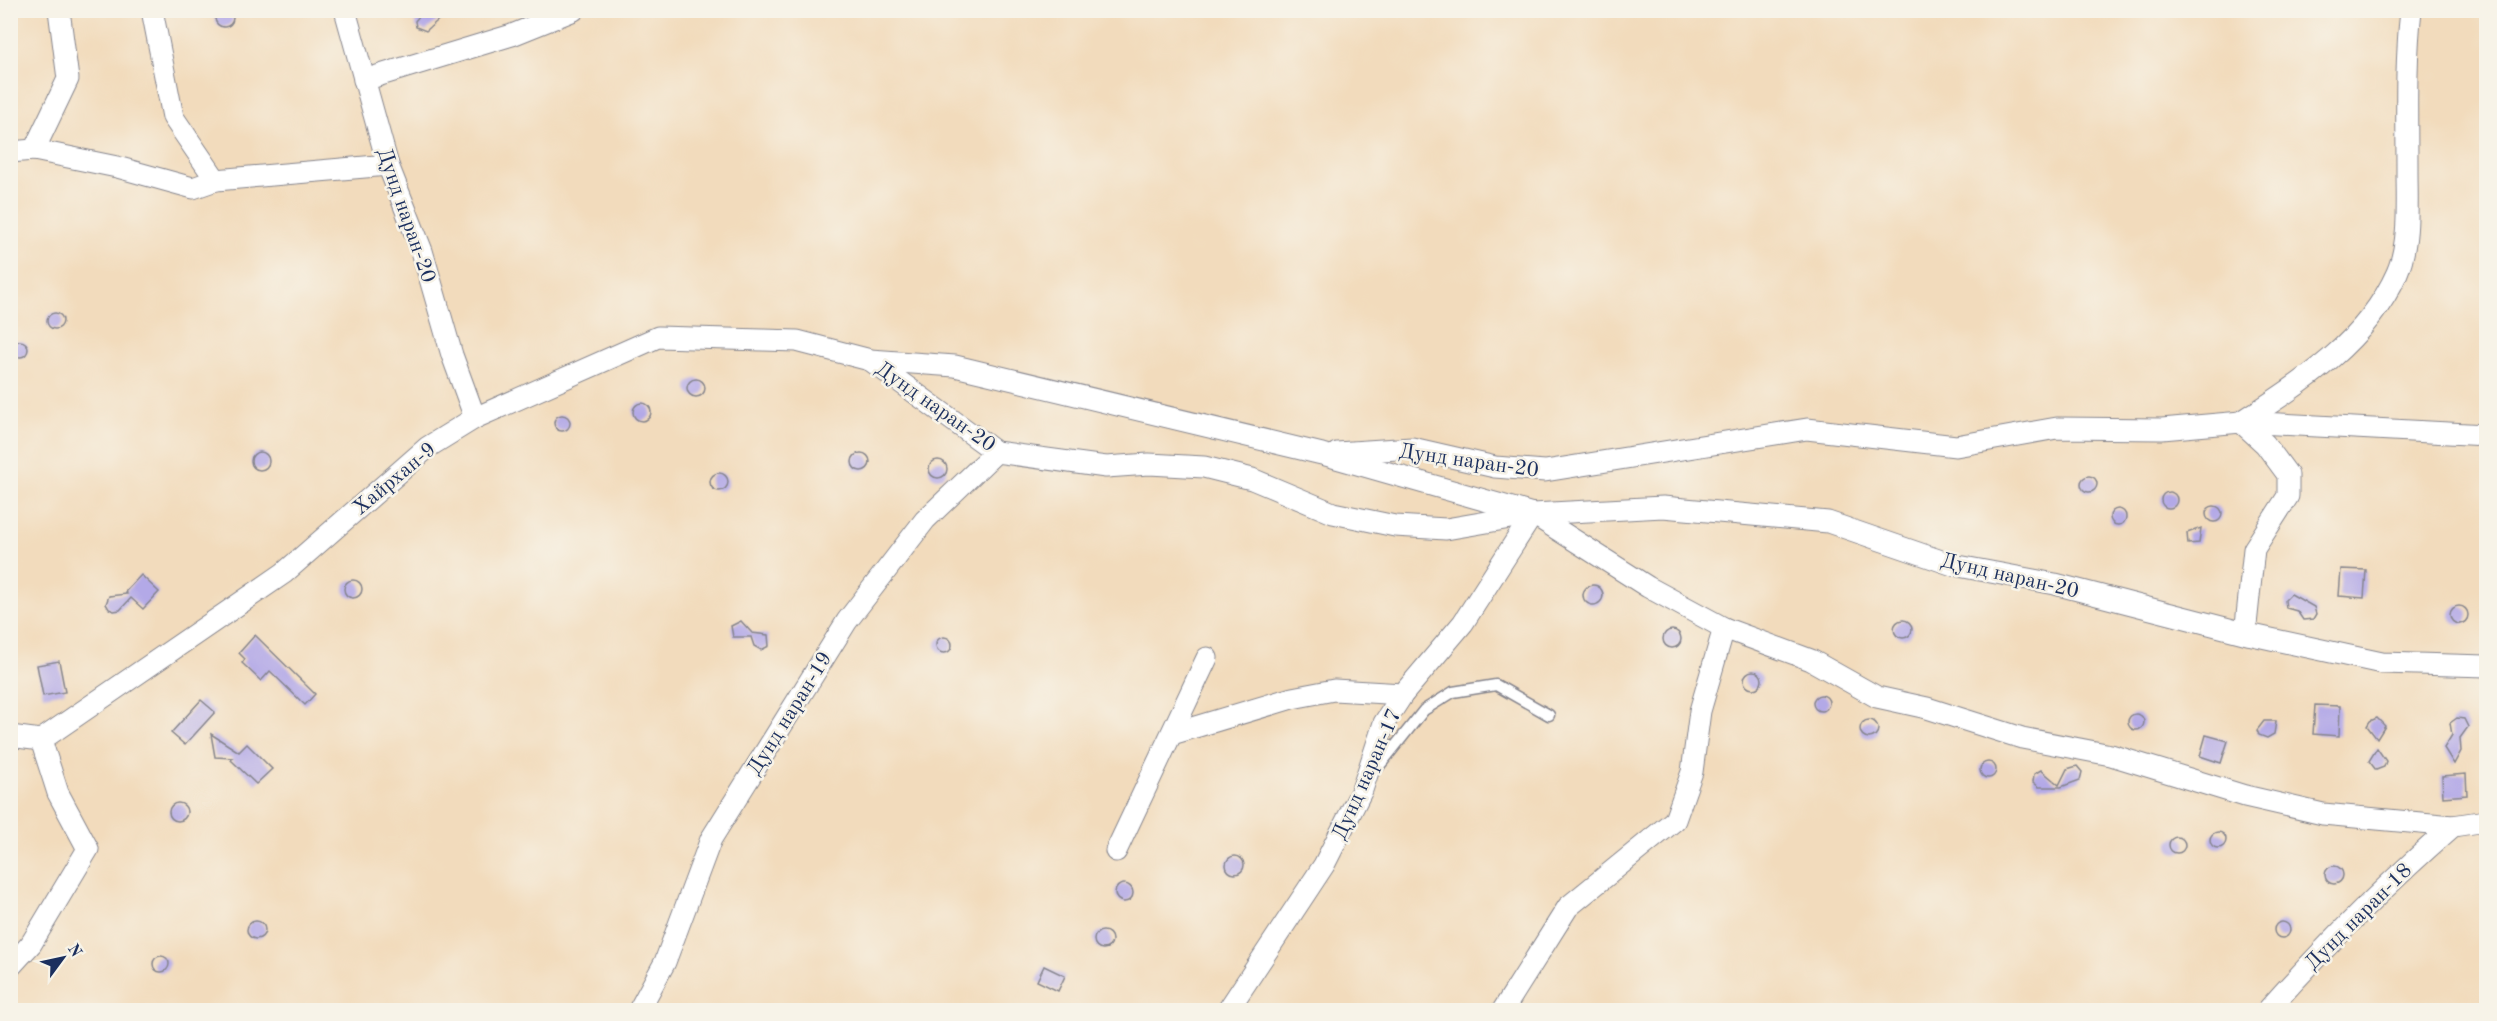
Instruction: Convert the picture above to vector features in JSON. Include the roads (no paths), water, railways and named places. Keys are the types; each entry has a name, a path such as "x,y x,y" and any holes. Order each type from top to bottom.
{"street":[{"path":"34,150 68,79 59,10"},
{"path":"152,10 173,117 216,180"},
{"name":"Дунд наран-20","path":"345,10 388,165 422,251 452,355 476,418"},
{"path":"364,80 512,35 574,10"},
{"path":"2248,634 2246,625 2254,549 2288,496 2288,475 2265,444 2241,422 2288,393 2357,335 2382,301 2397,272 2407,203 2410,10"},
{"path":"10,152 34,150 117,167 193,188 216,180 388,165"},
{"name":"Хайрхан-9","path":"41,740 284,573 428,447 476,418 658,337 797,341"},
{"name":"Дунд наран-20","path":"797,341 870,360 996,452 1106,467 1149,464 1204,467 1251,479 1333,513 1395,526 1446,529 1533,514 1663,507 1828,522 1953,565 2055,584 2248,634 2382,663 2487,666"},
{"path":"870,360 955,366 1322,454 1533,514 1648,586 1724,628 1811,660 1877,697 1927,708 2022,738 2111,755 2245,796 2323,814 2453,826 2487,821"},
{"name":"Дунд наран-20","path":"1322,454 1412,448 1495,467 1545,471 1807,429 1956,446 2057,428 2162,429 2241,422 2487,435"},
{"name":"Дунд наран-19","path":"639,1011 665,962 711,839 847,621 925,520 996,452"},
{"name":"Дунд наран-17","path":"1228,1011 1324,865 1362,790 1384,723 1402,694 1463,623 1533,514"},
{"path":"1503,1011 1568,908 1675,820 1692,772 1700,711 1724,628"},
{"path":"1116,851 1207,658"},
{"path":"1172,734 1292,698 1334,690 1402,694"},
{"path":"10,736 41,740 58,794 88,849 31,944 10,967"},
{"name":"Дунд наран-18","path":"2268,1011 2330,941 2453,826"}],"lane":[{"path":"1362,790 1390,750 1424,710 1453,692 1496,685 1549,715"}]}
